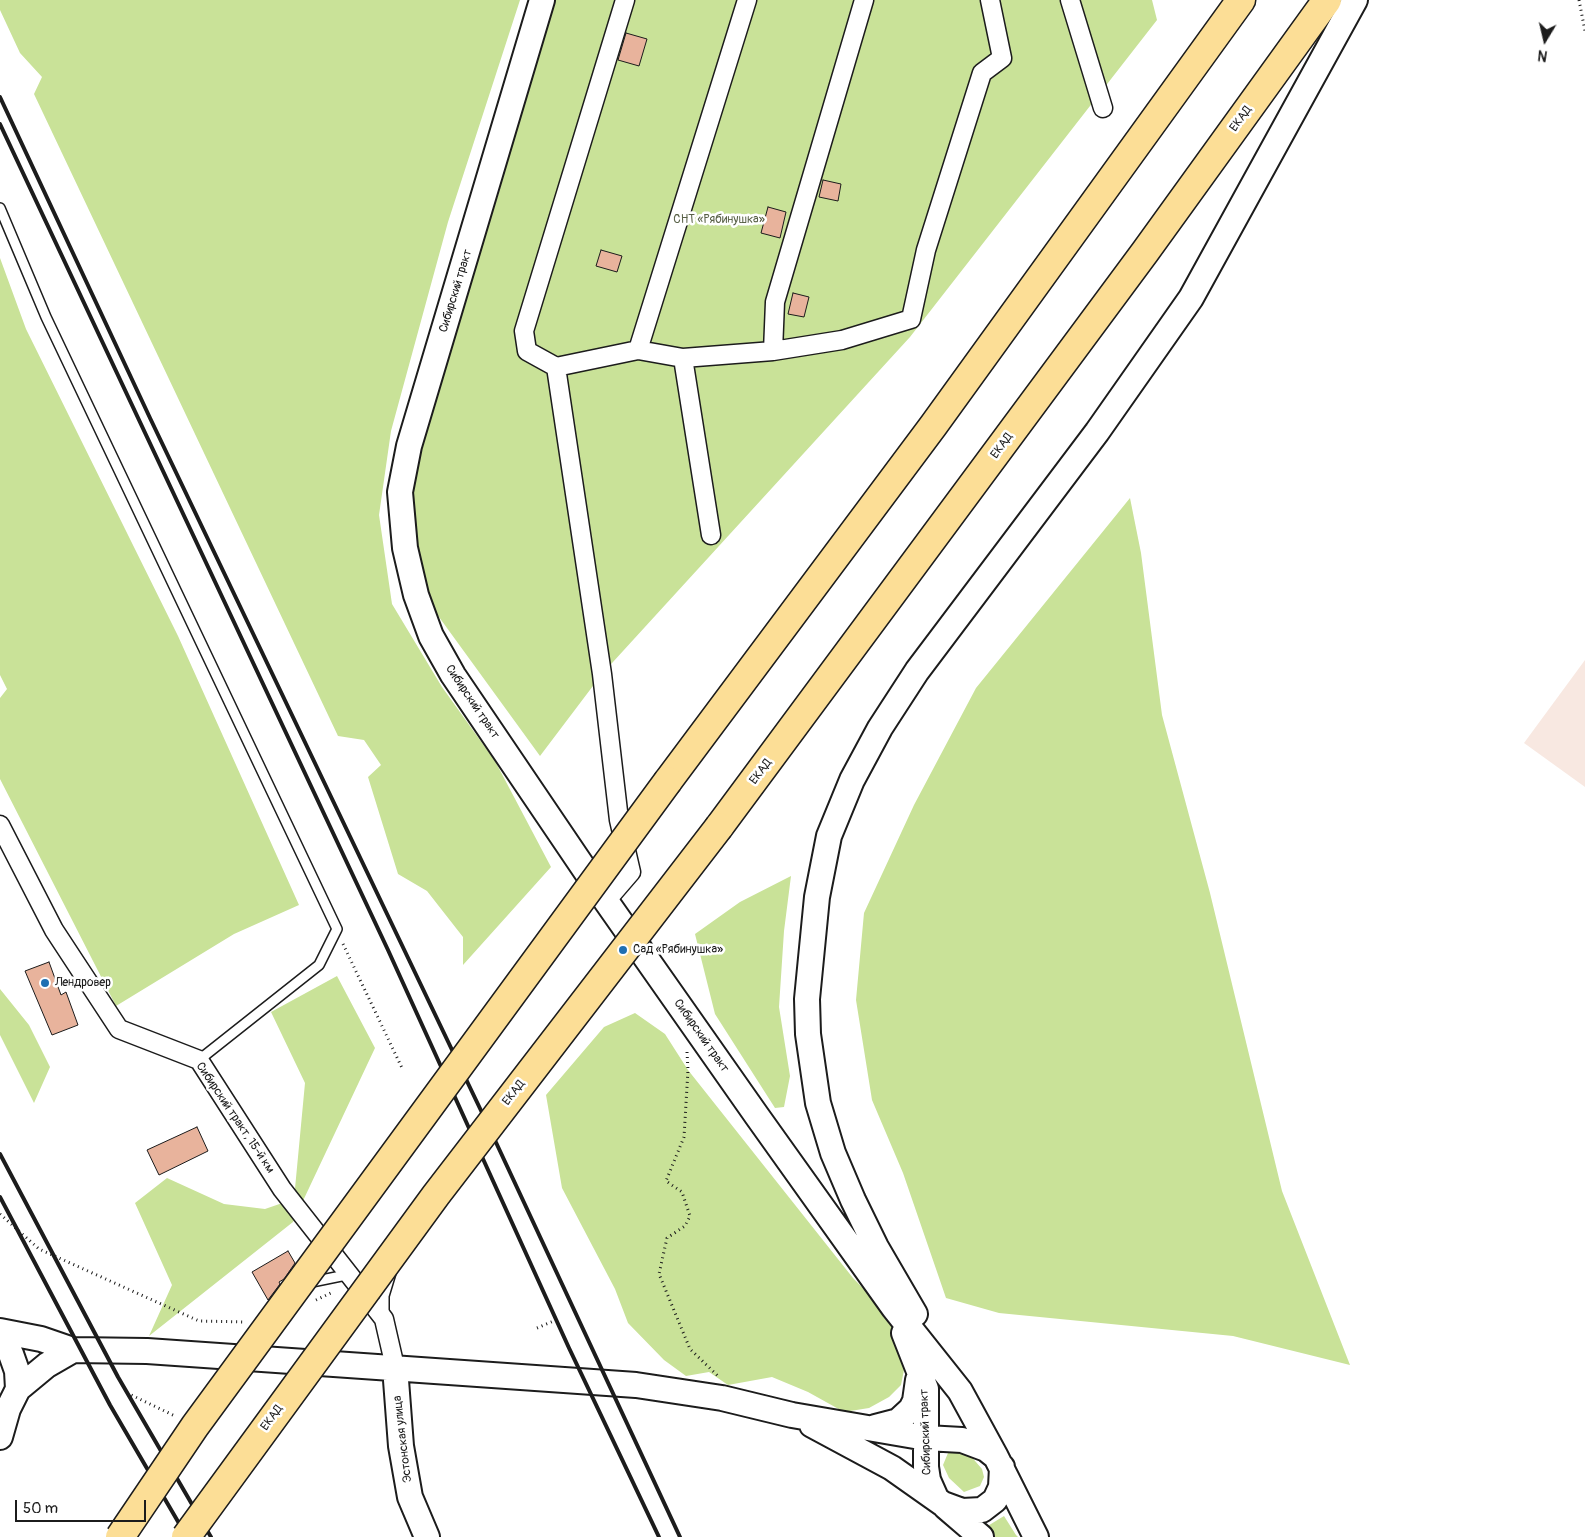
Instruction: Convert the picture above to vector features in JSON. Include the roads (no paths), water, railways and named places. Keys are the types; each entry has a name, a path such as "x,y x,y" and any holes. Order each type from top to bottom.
{"highway":[{"path":"120,1537 212,1402 668,781 933,426 1241,0"},
{"name":"ЕКАД","path":"186,1537 436,1195 719,827 1145,252 1327,0"}],"main road":[{"name":"Сибирский тракт","path":"542,0 409,446 400,492 409,571 431,636 453,674 606,901 894,1308 960,1391 999,1462 1036,1537"},
{"path":"960,1391 876,1247 833,1152 818,1103 808,1034 807,999 817,897 829,836 852,780 880,728 917,671 1097,432 1191,298 1355,0"},
{"name":"Сибирский тракт","path":"894,1308 926,1389 926,1466 928,1480 940,1501 982,1537"},
{"path":"0,1331 41,1339 73,1350 147,1351 395,1367 636,1385 722,1398 792,1416 873,1427 926,1438 953,1439 978,1445 999,1462 1000,1491 990,1506 978,1511 967,1512 940,1501 892,1468 826,1431 792,1416"},
{"path":"0,1339 11,1354 17,1371 0,1437"},
{"path":"9,1405 48,1365 73,1350"},
{"path":"873,1427 898,1421 912,1409 917,1392 916,1363"},
{"name":"Эстонская улица","path":"395,1367 401,1446 410,1497 427,1537"},
{"path":"926,1466 937,1448 953,1439"}],"street":[{"path":"625,0 524,331 527,351 556,367 638,350 683,358 774,351 842,340 911,319 926,250 982,73 1002,58 990,0"},
{"path":"638,350 747,0"},
{"path":"774,351 775,302 864,0"},
{"path":"1070,0 1103,108"},
{"path":"683,358 711,535"},
{"path":"556,367 602,674 619,820 631,872 606,901"},
{"name":"Сибирский тракт, 15-й км","path":"0,824 54,930 119,1029 199,1060 282,1189 354,1278 384,1319 395,1367"}],"lane":[{"path":"0,208 46,317 337,929 319,964 199,1060"},
{"path":"384,1319 384,1296 403,1234"},
{"path":"297,1285 354,1278"}],"railway":[{"path":"0,97 150,418 486,1121 680,1537"},
{"path":"0,124 388,950 569,1348 659,1537"},
{"path":"0,1154 118,1377 211,1537"},
{"path":"0,1197 110,1405 187,1537"}],"place":[{"name":"Сад «Рябинушка»","path":"623,950"},
{"name":"Лендровер","path":"45,983"}],"park label":[{"name":"СНТ «Рябинушка»","path":"719,220"}]}
